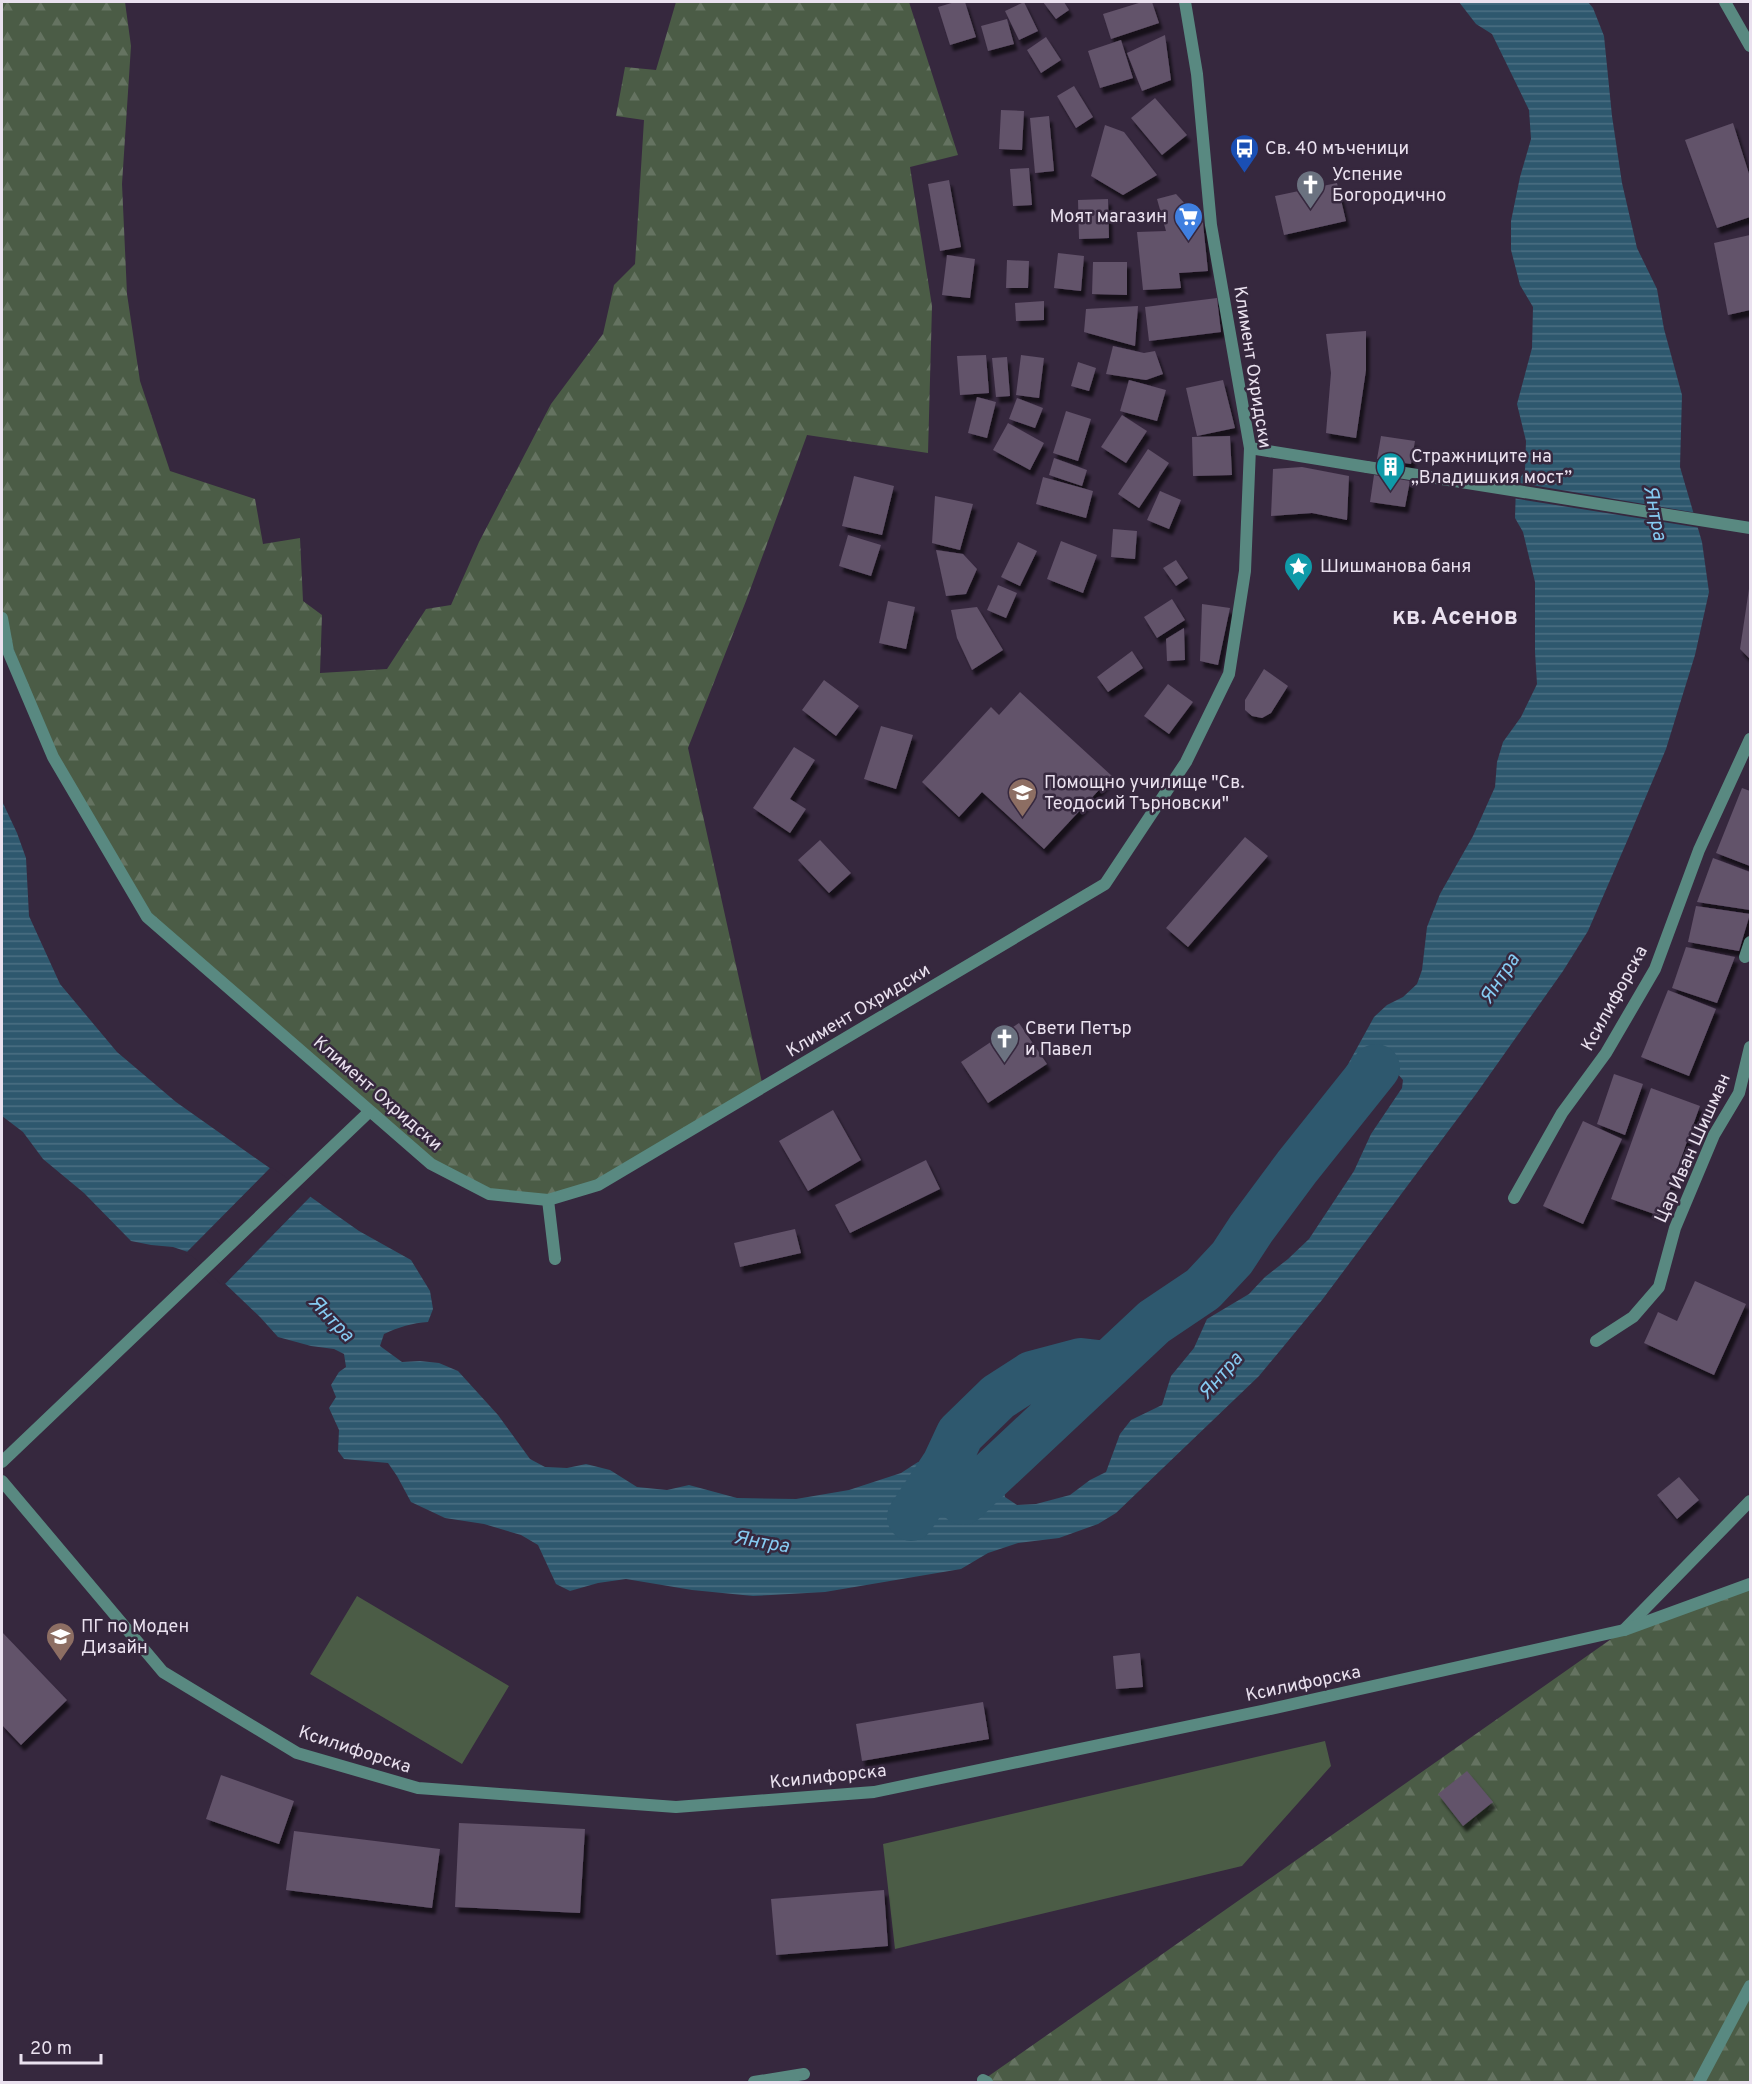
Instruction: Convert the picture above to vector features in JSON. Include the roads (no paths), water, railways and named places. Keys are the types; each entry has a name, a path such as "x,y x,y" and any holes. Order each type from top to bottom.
{"street":[{"name":"Климент Охридски","path":"2,618 8,651 53,757 147,917 431,1164 489,1194 548,1200 598,1185 1105,884 1186,762 1229,674 1245,571 1250,448 1211,225 1197,74 1185,2"},
{"path":"1725,2 1750,46"},
{"path":"1250,448 1750,528"},
{"name":"Ксилифорска","path":"1514,1198 1562,1113 1606,1053 1655,969 1699,850 1750,739"},
{"path":"1745,957 1750,942"},
{"name":"Цар Иван Шишман","path":"1596,1341 1633,1317 1659,1287 1675,1228 1714,1135 1739,1093 1750,1047"},
{"path":"2,1462 370,1111"},
{"path":"548,1200 555,1259"},
{"name":"Ксилифорска","path":"2,1481 163,1672 297,1753 417,1788 676,1807 874,1792 1266,1710 1624,1630 1750,1584"},
{"path":"1624,1630 1750,1501"},
{"path":"1699,2082 1750,1986"},
{"path":"754,2082 804,2074 795,2082"}],"water":[{"name":"Янтра","path":"1459,2 1588,2 1593,8 1604,36 1622,183 1637,248 1657,289 1664,329 1682,395 1680,467 1702,542 1709,592 1695,655 1666,749 1588,931 1563,971 1476,1094 1322,1300 1259,1376 1116,1513 1098,1524 1059,1538 1018,1543 988,1553 961,1569 825,1592 753,1596 692,1590 626,1579 598,1583 570,1591 556,1584 538,1545 521,1535 484,1524 445,1518 411,1502 388,1463 344,1459 338,1451 339,1430 329,1408 336,1397 331,1385 339,1372 346,1367 344,1354 334,1349 311,1346 278,1337 194,1254 173,1247 131,1241 84,1193 43,1159 23,1132 2,1116 2,801 26,858 29,916 60,984 117,1052 176,1102 359,1231 411,1260 430,1291 433,1309 428,1322 416,1323 384,1334 380,1346 402,1362 439,1363 458,1371 498,1415 530,1459 545,1467 567,1468 586,1464 610,1470 637,1487 667,1490 689,1485 737,1498 796,1499 849,1490 901,1473 918,1462 937,1461 957,1467 980,1467 1000,1456 1011,1455 1013,1462 1002,1481 1005,1497 1017,1505 1036,1504 1070,1495 1090,1480 1106,1472 1120,1434 1131,1420 1162,1405 1171,1376 1194,1348 1207,1319 1249,1294 1309,1239 1354,1171 1371,1134 1402,1088 1403,1080 1397,1073 1387,1073 1374,1084 1360,1109 1342,1124 1331,1113 1342,1095 1347,1080 1346,1068 1374,1017 1417,984 1422,970 1427,927 1440,894 1473,836 1495,787 1497,762 1503,742 1521,717 1537,684 1535,582 1523,532 1515,518 1516,485 1525,470 1526,441 1517,404 1532,348 1533,307 1520,285 1511,250 1511,221 1531,139 1529,110 1492,34 1476,24"}],"waterway":[{"path":"963,1501 1154,1322 1203,1289 1232,1258 1297,1167 1376,1068"},
{"path":"911,1517 946,1464 960,1434 998,1397 1032,1375 1081,1362 1107,1365"}],"place":[{"name":"Св. 40 мъченици","path":"1244,174"},
{"name":"Успение Богородично","path":"1311,210"},
{"name":"Моят магазин","path":"1188,242"},
{"name":"Стражниците на „Владишкия мост”","path":"1390,492"},
{"name":"Шишманова баня","path":"1299,592"},
{"name":"Помощно училище \"Св. Теодосий Търновски\"","path":"1023,818"},
{"name":"Свети Петър и Павел","path":"1004,1064"},
{"name":"ПГ по Моден Дизайн","path":"60,1662"}],"district":[{"name":"кв. Асенов","path":"1455,616"}]}
